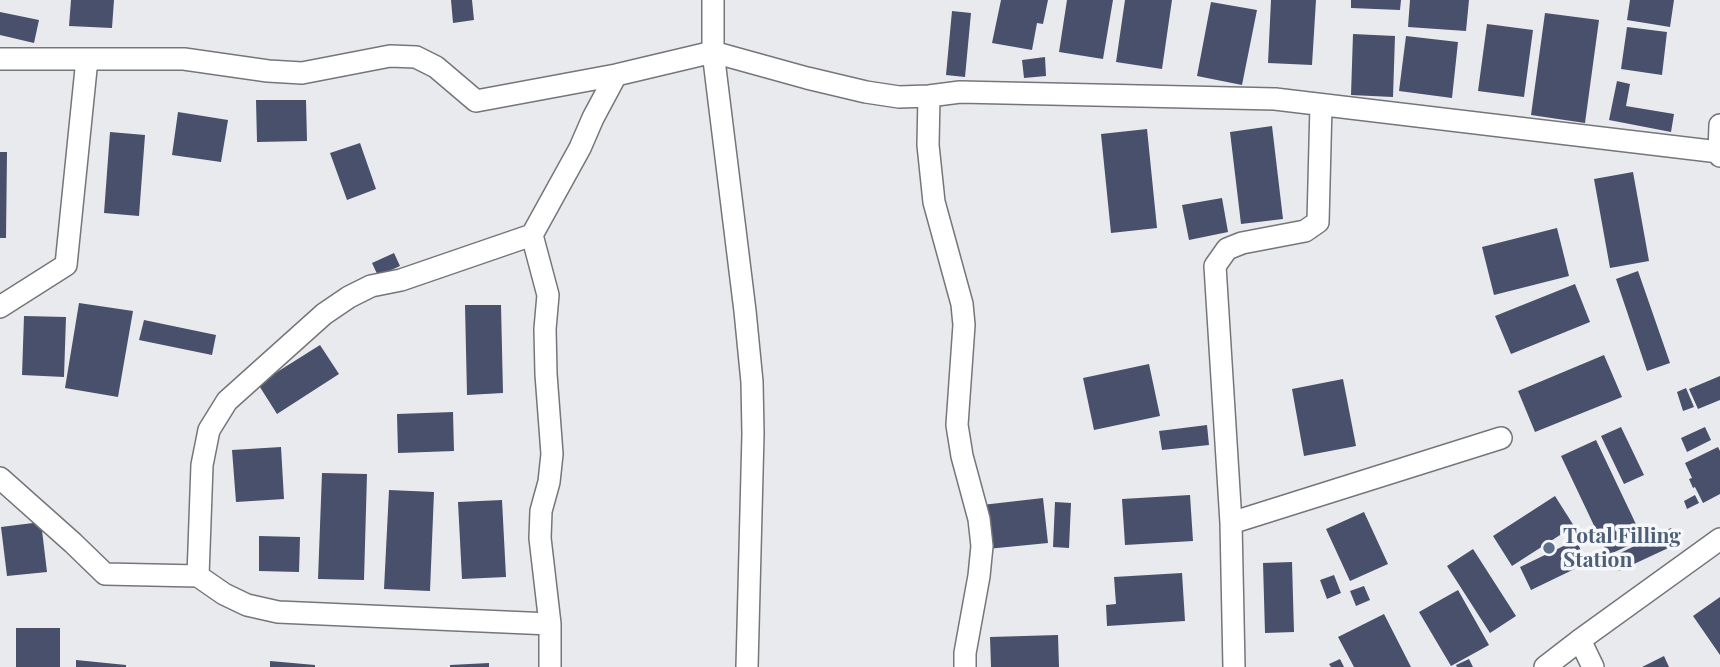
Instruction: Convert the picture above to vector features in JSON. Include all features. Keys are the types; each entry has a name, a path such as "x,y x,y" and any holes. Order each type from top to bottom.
{"street":[{"path":"713,0 713,52 745,311 751,383 753,434 747,667"},
{"path":"0,59 184,59 302,73 390,56 416,57 436,67 476,101 616,75 713,52 807,78 899,97 973,92 1275,99 1719,154 1720,125"},
{"path":"0,307 66,265 87,59"},
{"path":"198,576 202,465 209,430 227,401 324,314 349,297 371,286 401,280 532,235 616,75"},
{"path":"929,96 928,145 934,202 962,304 964,325 957,425 962,456 979,519 982,546 965,667"},
{"path":"1234,667 1231,523 1215,266 1227,249 1242,243 1306,231 1318,222 1321,105"},
{"path":"532,235 548,295 545,329 546,374 552,454 549,482 541,511 540,538 550,624 550,667"},
{"path":"1231,523 1501,438"},
{"path":"0,478 105,574 198,576 224,594 247,605 278,612 550,624"},
{"path":"1545,667 1720,539"},
{"path":"1580,640 1594,667"}],"building":[{"path":"71,0 114,0 112,28 69,26"},
{"path":"451,0 472,0 474,20 453,23"},
{"path":"1001,0 1048,0 1043,24 1037,23 1032,50 992,43"},
{"path":"1067,0 1113,0 1103,59 1059,52"},
{"path":"1125,0 1172,0 1162,69 1116,62"},
{"path":"1271,0 1316,0 1312,65 1268,63"},
{"path":"1351,0 1401,0 1400,10 1351,8"},
{"path":"1410,0 1469,0 1466,31 1408,27"},
{"path":"1630,0 1674,0 1670,27 1627,20"},
{"path":"1211,2 1257,10 1242,85 1197,76"},
{"path":"952,11 971,13 965,77 946,75"},
{"path":"0,12 39,20 34,43 0,35"},
{"path":"1545,13 1599,20 1585,123 1531,115"},
{"path":"1487,24 1533,30 1524,97 1478,91"},
{"path":"1627,27 1667,32 1662,75 1621,69"},
{"path":"1353,34 1395,36 1393,97 1351,95"},
{"path":"1406,36 1458,42 1452,98 1399,91"},
{"path":"1045,57 1046,76 1024,78 1022,60"},
{"path":"1617,81 1630,84 1626,106 1674,114 1671,132 1609,120"},
{"path":"256,100 306,100 307,141 257,142"},
{"path":"178,112 228,120 221,162 172,155"},
{"path":"1272,126 1283,219 1241,224 1230,132"},
{"path":"1147,129 1157,228 1111,233 1101,134"},
{"path":"110,132 145,135 139,216 104,213"},
{"path":"360,143 376,189 347,200 330,153"},
{"path":"0,152 7,152 6,238 0,238"},
{"path":"1633,172 1649,261 1610,268 1594,179"},
{"path":"1222,198 1228,232 1189,240 1182,205"},
{"path":"1557,228 1569,276 1494,295 1482,247"},
{"path":"394,253 400,266 378,276 372,263"},
{"path":"1638,271 1670,363 1647,371 1616,279"},
{"path":"1575,284 1590,322 1511,354 1495,316"},
{"path":"79,303 133,311 118,397 65,388"},
{"path":"465,305 501,305 503,393 467,395"},
{"path":"24,316 66,317 64,377 22,375"},
{"path":"144,320 216,335 212,355 139,340"},
{"path":"320,345 339,374 277,414 258,384"},
{"path":"1604,355 1622,397 1535,432 1518,391"},
{"path":"1149,364 1160,416 1094,430 1083,378"},
{"path":"1720,376 1720,400 1698,409 1689,389"},
{"path":"1343,379 1356,446 1304,456 1292,389"},
{"path":"1686,388 1694,407 1683,411 1677,392"},
{"path":"453,412 454,451 398,453 397,414"},
{"path":"1207,425 1209,445 1162,450 1159,431"},
{"path":"1621,427 1644,475 1624,484 1601,436"},
{"path":"1705,427 1711,440 1687,452 1681,438"},
{"path":"1596,440 1643,539 1608,555 1561,456"},
{"path":"281,447 284,499 236,502 232,450"},
{"path":"1718,447 1720,494 1703,503 1695,487 1693,488 1685,463"},
{"path":"322,473 367,474 364,580 318,579"},
{"path":"389,490 434,492 430,591 384,589"},
{"path":"1190,495 1193,541 1125,545 1122,499"},
{"path":"1695,495 1699,503 1687,509 1684,501"},
{"path":"1555,496 1574,526 1512,566 1493,536"},
{"path":"1043,498 1048,543 987,549 982,505"},
{"path":"502,500 506,577 462,579 458,502"},
{"path":"1055,502 1071,503 1069,548 1053,547"},
{"path":"1364,512 1388,564 1350,581 1326,529"},
{"path":"41,522 47,572 7,576 1,527"},
{"path":"1671,528 1679,543 1619,571 1612,557"},
{"path":"259,536 300,537 299,572 259,571"},
{"path":"1576,540 1587,563 1531,590 1520,567"},
{"path":"1473,549 1516,616 1490,633 1447,566"},
{"path":"1292,562 1294,632 1265,633 1263,563"},
{"path":"1182,573 1185,621 1107,626 1106,605 1116,604 1114,577"},
{"path":"1334,575 1341,593 1327,599 1320,580"},
{"path":"1364,586 1370,600 1356,606 1350,591"},
{"path":"1458,590 1489,645 1451,666 1419,612"},
{"path":"1720,597 1720,655 1693,616"},
{"path":"1384,614 1411,667 1354,667 1338,637"},
{"path":"16,628 60,628 60,667 16,667"},
{"path":"1058,635 1059,667 991,667 990,637"},
{"path":"1664,656 1669,667 1642,667"},
{"path":"1340,659 1344,667 1331,667 1329,664"},
{"path":"1469,659 1473,667 1457,667 1456,665"},
{"path":"76,660 126,665 126,667 76,667"},
{"path":"270,661 315,665 315,667 270,667"},
{"path":"489,663 489,667 450,667 450,665"}],"place":[{"name":"Total Filling Station","path":"1549,548"}]}
